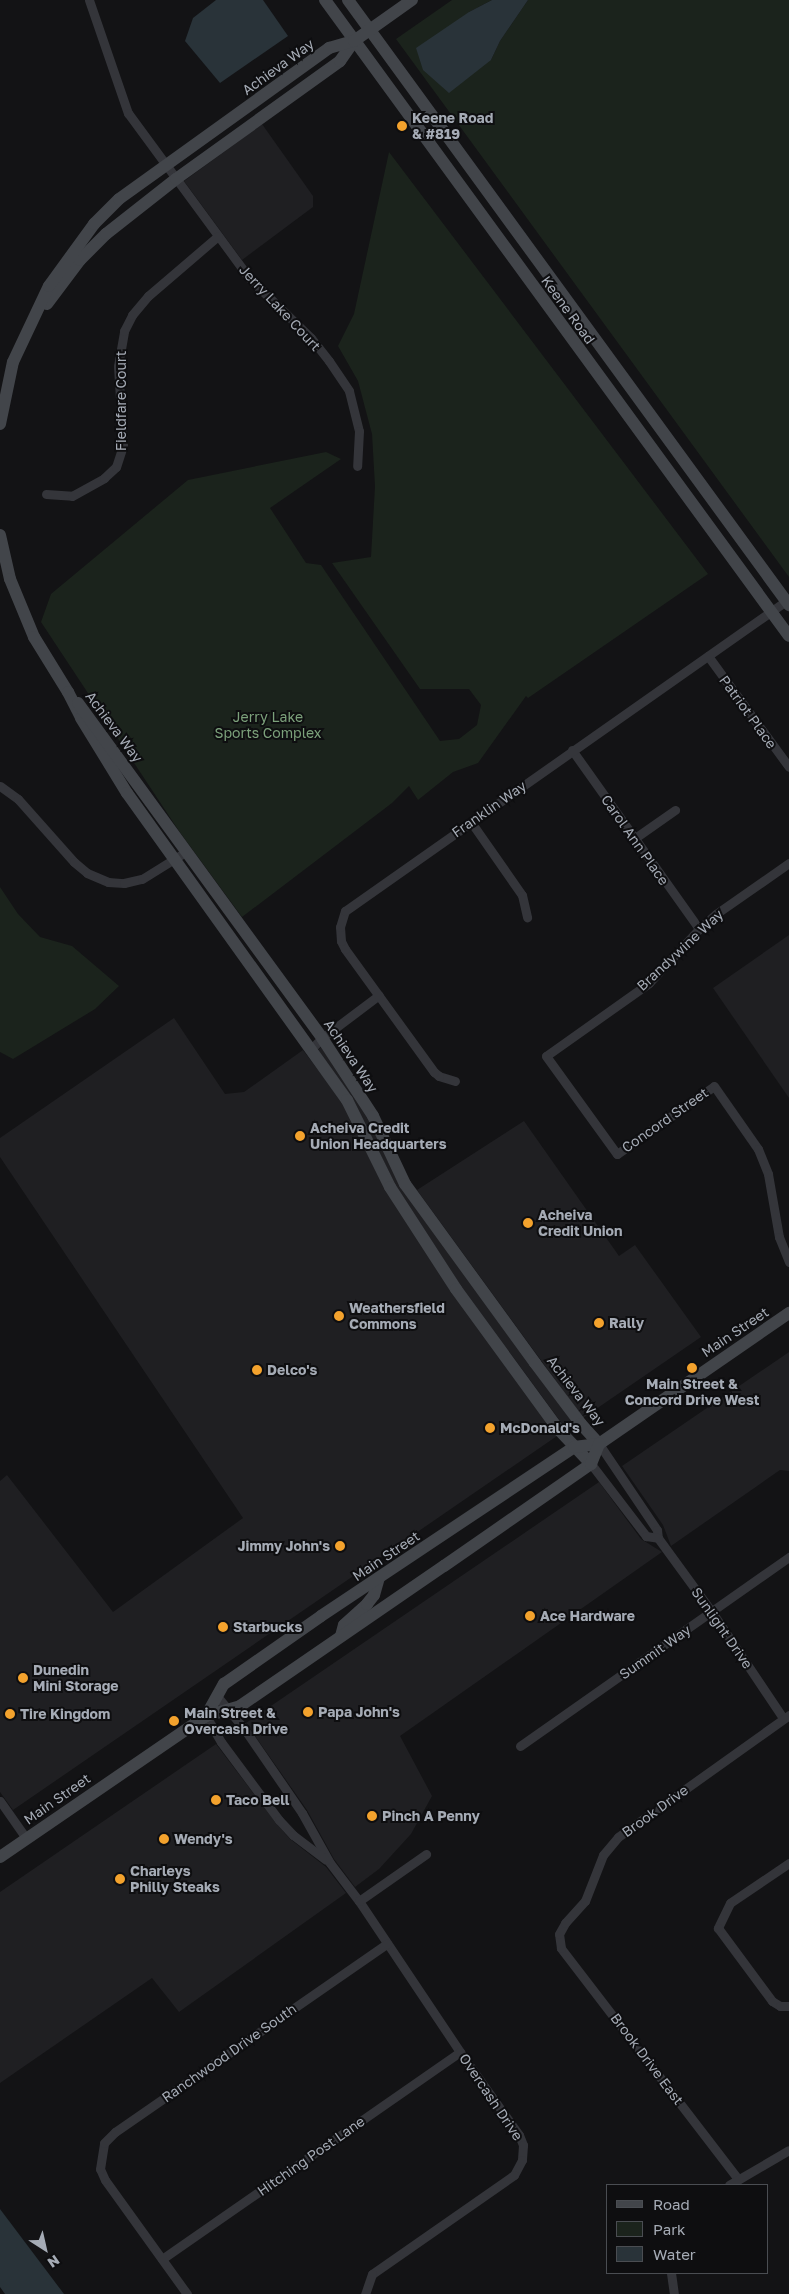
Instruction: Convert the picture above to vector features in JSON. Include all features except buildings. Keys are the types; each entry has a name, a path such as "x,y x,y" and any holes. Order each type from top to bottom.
{"main road":[{"name":"Keene Road","path":"325,0 646,443 789,636"},
{"name":"Keene Road","path":"348,0 787,603"},
{"path":"354,41 412,0"},
{"name":"Achieva Way","path":"0,424 13,362 50,286 94,224 119,199 329,48 354,41"},
{"name":"Achieva Way","path":"34,320 80,260 106,234 176,179 340,61 354,41"},
{"name":"Achieva Way","path":"0,535 10,579 19,605 34,637 127,792 174,860 281,1005 310,1050 347,1100 390,1187 456,1289 574,1447 591,1464"},
{"name":"Achieva Way","path":"68,692 88,714 322,1038 373,1116 405,1184 535,1363 599,1444"},
{"name":"Main Street","path":"206,1716 224,1684 574,1447 599,1444 789,1313"},
{"path":"591,1464 599,1444"},
{"name":"Main Street","path":"0,1857 206,1716 240,1706 591,1464"},
{"path":"341,1636 344,1624 368,1604 374,1595 379,1578"}],"street":[{"name":"Jerry Lake Court","path":"89,0 128,113 248,278 317,346 349,391 358,431 357,466"},
{"name":"Fieldfare Court","path":"46,494 72,496 104,478 116,467 123,446 118,366 124,331 132,315 148,296 218,236"},
{"name":"Franklin Way","path":"455,1081 439,1076 434,1072 341,941 340,927 345,911 572,750 771,612 787,603"},
{"name":"Patriot Place","path":"708,656 789,767"},
{"name":"Carol Ann Place","path":"572,750 698,929"},
{"path":"0,786 18,799 74,862 87,873 108,882 124,883 142,879 187,851"},
{"path":"635,838 675,810"},
{"path":"471,822 522,895 527,917"},
{"name":"Brandywine Way","path":"617,1154 546,1056 649,983 698,929 716,914 789,863"},
{"path":"310,1050 322,1038 379,995"},
{"name":"Concord Street","path":"617,1154 714,1086 758,1149 768,1174 779,1237 789,1262"},
{"name":"Sunlight Drive","path":"599,1444 657,1530 658,1538 786,1717"},
{"name":"Sunlight Drive","path":"591,1464 646,1536 658,1538"},
{"name":"Summit Way","path":"520,1746 789,1558"},
{"name":"Overcash Drive","path":"217,1696 245,1730 302,1813 330,1863 360,1901 460,2052 519,2135 523,2145 522,2160 517,2171 509,2179 372,2274 365,2294"},
{"name":"Overcash Drive","path":"206,1716 221,1742 279,1820 293,1835 330,1863"},
{"name":"Brook Drive","path":"558,1938 562,1926 585,1901 603,1855 618,1837 786,1717"},
{"path":"0,1801 26,1838"},
{"path":"360,1901 426,1854"},
{"path":"785,2006 772,2001 718,1928 730,1903 789,1863"},
{"name":"Brook Drive East","path":"558,1938 562,1948 738,2179"},
{"name":"Ranchwood Drive South","path":"162,2259 105,2180 100,2169 104,2143 115,2132 387,1944"},
{"name":"Hitching Post Lane","path":"162,2259 460,2052"},
{"path":"730,2184 789,2150"},
{"path":"162,2259 187,2294"},
{"path":"671,2274 674,2294"}],"shaded area":[{"path":"262,124 313,196 313,207 242,260 184,181"},
{"path":"789,935 789,1098 713,988"},
{"path":"174,1018 225,1094 244,1092 303,1050 343,1103 385,1189 557,1436 13,1810 0,1792 0,1481 7,1475 113,1612 243,1518 0,1157 0,1138"},
{"path":"321,1047 370,1122 401,1187 574,1424 566,1429 461,1286 395,1184 352,1097 317,1051"},
{"path":"524,1121 619,1256 635,1245 701,1337 583,1418 417,1190"},
{"path":"789,1352 789,1471 780,1470 671,1546 663,1525 622,1466"},
{"path":"599,1482 641,1539 662,1552 400,1736 432,1796 411,1834 379,1869 355,1887 334,1859 307,1810 246,1723"},
{"path":"216,1744 276,1823 290,1839 326,1867 346,1893 179,2012 152,1978 0,2083 0,1892"}],"green space":[{"path":"452,0 492,0 469,12 491,60 500,41 528,0 789,0 789,577 396,39"},
{"name":"Jerry Lake Sports Complex","path":"389,152 708,574 528,698 526,696 478,763 453,772 418,800 409,786 392,803 242,917 179,831 41,622 51,594 188,480 326,452 341,459 270,508 306,563 321,565 440,741 459,739 477,725 481,705 469,689 420,689 332,563 371,557 375,486 372,434 358,381 338,346 354,314"},
{"path":"0,887 18,914 40,937 72,946 119,986 95,1009 13,1059 0,1052"}],"water":[{"path":"216,0 263,0 288,36 220,83 185,41 193,18"},
{"path":"492,0 528,0 500,41 491,60 449,93 423,70 416,48 469,12"},
{"path":"0,2209 64,2294 5,2294 0,2287"}],"place":[{"name":"Keene Road & #819","path":"402,126"},
{"name":"Acheiva Credit Union Headquarters","path":"300,1136"},
{"name":"Acheiva Credit Union","path":"528,1223"},
{"name":"Weathersfield Commons","path":"339,1316"},
{"name":"Rally","path":"599,1323"},
{"name":"Main Street & Concord Drive West","path":"692,1368"},
{"name":"Delco's","path":"257,1370"},
{"name":"McDonald's","path":"490,1428"},
{"name":"Jimmy John's","path":"340,1546"},
{"name":"Ace Hardware","path":"530,1616"},
{"name":"Starbucks","path":"223,1627"},
{"name":"Dunedin Mini Storage","path":"23,1678"},
{"name":"Papa John's","path":"308,1712"},
{"name":"Tire Kingdom","path":"10,1714"},
{"name":"Main Street & Overcash Drive","path":"174,1721"},
{"name":"Taco Bell","path":"216,1800"},
{"name":"Pinch A Penny","path":"372,1816"},
{"name":"Wendy's","path":"164,1839"},
{"name":"Charleys Philly Steaks","path":"120,1879"}]}
